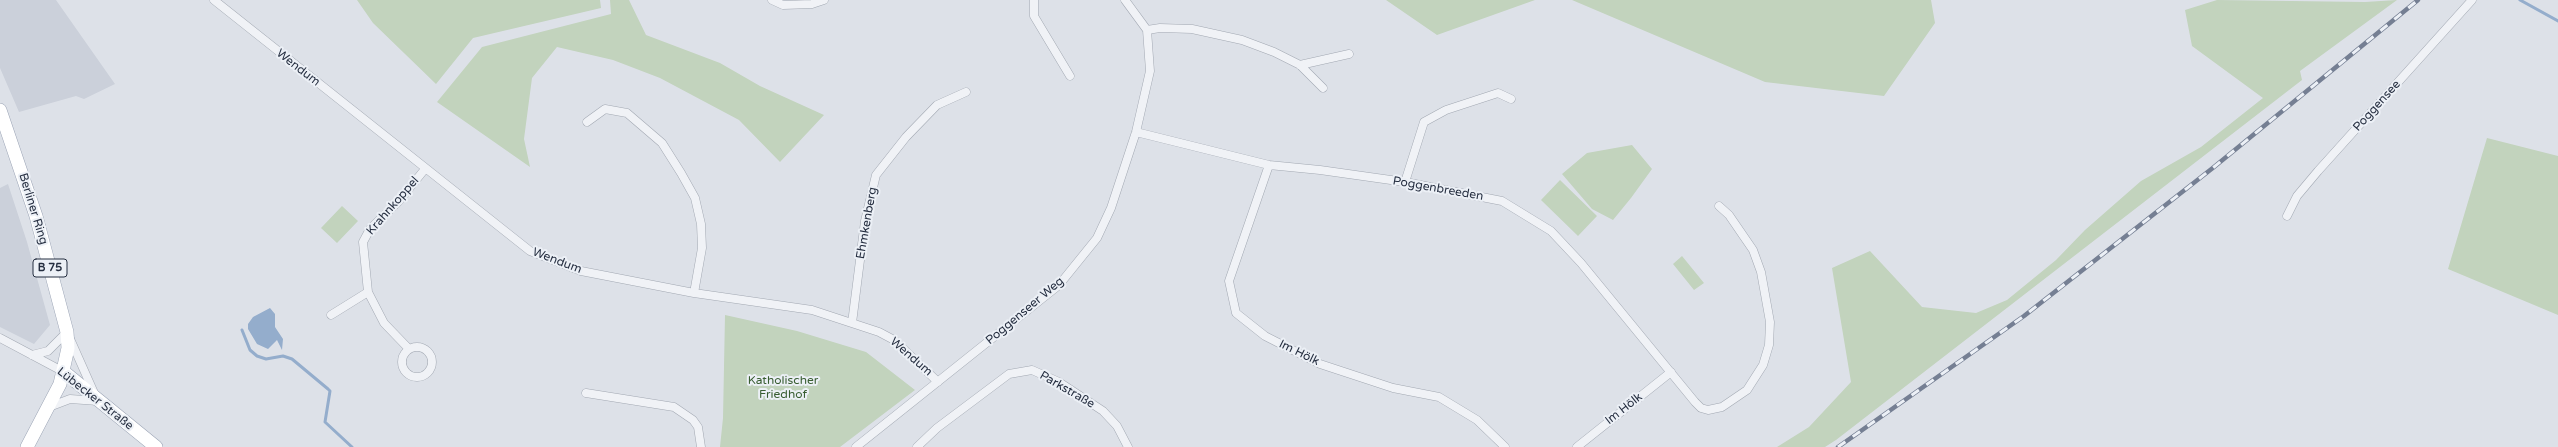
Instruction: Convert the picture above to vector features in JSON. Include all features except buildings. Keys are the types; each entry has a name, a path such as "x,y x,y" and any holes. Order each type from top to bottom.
{"main road":[{"name":"Berliner Ring","path":"0,110 36,216 67,332 68,354 64,372 49,407 27,447"},
{"name":"Lübecker Straße","path":"64,372 156,447"}],"street":[{"name":"Wendum","path":"214,0 425,170 515,240 543,257 581,271 694,293 812,310 879,332 894,340 938,382"},
{"path":"772,0 783,5 812,4 824,0"},
{"path":"1034,0 1034,16 1070,76"},
{"path":"1125,0 1147,30 1160,28 1192,30 1242,40 1274,52 1300,65 1323,88"},
{"name":"Poggensee","path":"2287,216 2297,196 2318,171 2472,0"},
{"name":"Poggenseer Weg","path":"856,447 1059,285 1085,255 1107,217 1136,132 1150,71 1147,30"},
{"path":"1300,65 1349,54"},
{"name":"Ehmkenberg","path":"852,323 865,222 876,174 906,137 937,105 966,92"},
{"path":"1405,182 1424,122 1446,110 1498,93 1510,100"},
{"path":"587,122 605,109 626,113 662,143 681,173 695,198 702,224 702,248 694,293"},
{"name":"Poggenbreeden","path":"1136,132 1269,165 1405,182 1502,201 1551,231 1581,262 1701,408 1708,410 1722,407 1747,390 1756,379 1769,344 1770,322 1761,272 1752,250 1729,215 1719,206"},
{"name":"Im Hölk","path":"1269,165 1229,281 1236,313 1265,336 1320,364 1393,388 1438,397 1477,420 1505,447"},
{"name":"Krahnkoppel","path":"408,349 384,323 368,292 363,242 370,229 398,202 425,170"},
{"path":"331,316 368,292"},
{"path":"32,355 48,351 67,332"},
{"name":"Berliner Ring","path":"67,332 98,401"},
{"name":"Lübecker Straße","path":"0,338 64,372"},
{"name":"Parkstraße","path":"917,447 937,428 1009,374 1032,370 1059,382 1103,411 1117,426 1128,447"},
{"name":"Im Hölk","path":"1577,447 1671,372"},
{"path":"586,393 674,407 693,420 698,427 700,447"},
{"path":"49,407 70,399 98,401"}],"shaded area":[{"path":"0,0 56,0 115,84 84,99 76,96 19,112 0,68"},
{"path":"8,184 27,242 50,325 34,344 0,327 0,188"}],"green space":[{"path":"357,0 600,0 601,8 473,38 436,84 373,23"},
{"path":"610,0 629,0 646,35 720,63 760,86 824,115 780,162 739,120 660,78 613,60 557,47 532,78 524,139 530,167 437,102 482,47 611,14"},
{"path":"1386,0 1535,0 1437,35"},
{"path":"1572,0 1931,0 1935,23 1884,96 1765,82"},
{"path":"2217,0 2365,2 2397,0 2300,71 2302,80 1836,440 1825,447 1777,447 1809,427 1851,382 1832,268 1870,251 1922,307 1976,313 2007,300 2056,260 2085,230 2141,181 2201,147 2263,98 2192,46 2185,10"},
{"path":"2487,138 2558,156 2558,315 2448,269"},
{"path":"1632,145 1652,169 1613,220 1592,209 1562,174 1587,153"},
{"path":"1560,180 1597,216 1578,236 1541,200"},
{"path":"342,206 358,221 337,243 321,228"},
{"path":"1682,256 1704,283 1694,290 1673,264"},
{"name":"Katholischer Friedhof","path":"725,315 797,331 866,352 915,390 840,447 720,447 723,418"}],"water":[{"path":"270,308 275,314 275,327 283,339 282,350 277,340 268,349 257,344 248,329 248,324 253,317"}],"waterway":[{"path":"2520,0 2558,21"},
{"path":"242,330 250,350 257,356 266,359 283,356 292,359 330,391 325,422 352,447"}],"railway":[{"path":"1838,447 2024,316 2214,167 2418,0"}]}
